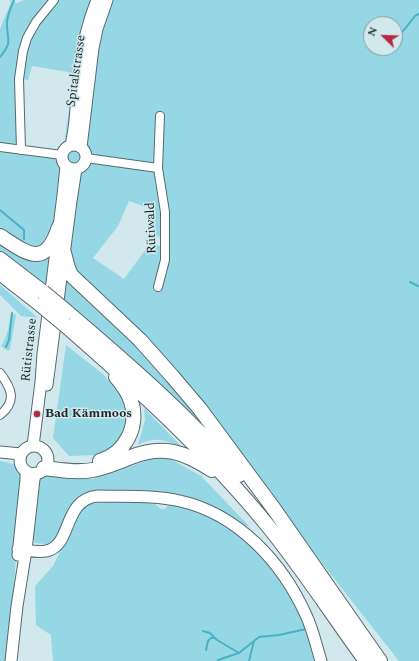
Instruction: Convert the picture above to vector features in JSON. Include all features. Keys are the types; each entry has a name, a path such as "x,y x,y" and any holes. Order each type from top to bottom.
{"highway":[{"path":"0,236 25,252 37,254 44,252 51,246 59,227"},
{"path":"61,257 73,277 140,340 200,409 270,503 320,577 380,661"},
{"path":"0,259 42,299 143,379 220,454 270,511 320,577"},
{"path":"0,273 42,299"},
{"path":"66,319 80,338 159,409 232,483 287,550 366,661"},
{"path":"33,465 58,462 77,464 106,459 122,447 129,436 133,424 130,398 120,382 91,348"},
{"path":"33,465 72,471 87,471 104,467 142,453 168,450 192,457 232,483"}],"main road":[{"name":"Spitalstrasse","path":"76,146 80,62 88,28 97,0"},
{"name":"Spitalstrasse","path":"76,146 97,29 107,0"},
{"path":"61,257 73,184 71,168 62,159 62,155 65,148 76,146 85,152 86,158 83,165 71,168"},
{"path":"61,257 59,227 65,183 71,168"},
{"name":"Rütistrasse","path":"36,447 61,257"},
{"path":"11,661 22,550 34,479 33,465 26,449 36,447 45,452 33,465"},
{"path":"0,452 33,465"},
{"path":"0,458 33,465"},
{"path":"22,550 45,551 56,546 76,507 82,501 90,497 159,498 180,501 204,508 220,516 240,530 275,564 295,594 306,615 314,635 321,661"}],"street":[{"path":"21,150 20,79 23,51 27,38 36,22 54,0"},
{"name":"Rütiwald","path":"158,287 165,260 165,212 158,168 160,116"},
{"path":"2,147 62,155"},
{"path":"86,158 158,168"},
{"path":"0,373 11,393 9,406 0,415"}],"shaded area":[{"path":"10,0 17,3 24,0 88,0 96,3 97,0 419,0 419,661 399,661 288,520 206,429 67,303 0,251 0,29 11,2 9,2","holes":["32,66 74,73 63,151 21,150 20,79 28,80","129,201 154,210 152,235 165,238 165,246 149,245 124,279 93,258 118,226"]},
{"path":"0,285 38,318 21,316 0,295"},
{"path":"11,313 16,315 10,349 8,351 1,346 7,334"},
{"path":"66,345 104,375 123,399 127,419 123,435 111,448 98,455 69,456 53,438"},
{"path":"144,408 181,446 159,440 144,442 138,445 145,420"},
{"path":"153,458 170,459 201,476 250,527 237,523 224,514 97,491 87,494 53,542 45,544 35,543 31,536 40,476 47,472 91,475 92,479"},
{"path":"0,461 15,465 22,471 11,628 7,661 0,661"},
{"path":"150,500 161,509 165,509 171,502 206,512 247,540 285,579 321,661 53,661 51,635 36,625 35,586 53,566 80,511 86,504"}],"waterway":[{"path":"0,57 8,43 7,21 14,0"},
{"path":"403,31 415,16 419,14"},
{"path":"0,210 24,230 24,239"},
{"path":"410,282 418,286"},
{"path":"6,347 9,340 12,313"},
{"path":"218,660 239,653 259,637 279,635 306,629"},
{"path":"203,631 210,633 217,640 239,653"},
{"path":"206,650 208,641 211,638 214,638"},
{"path":"249,661 254,641"}],"place":[{"name":"Bad Kämmoos","path":"37,414"}]}
